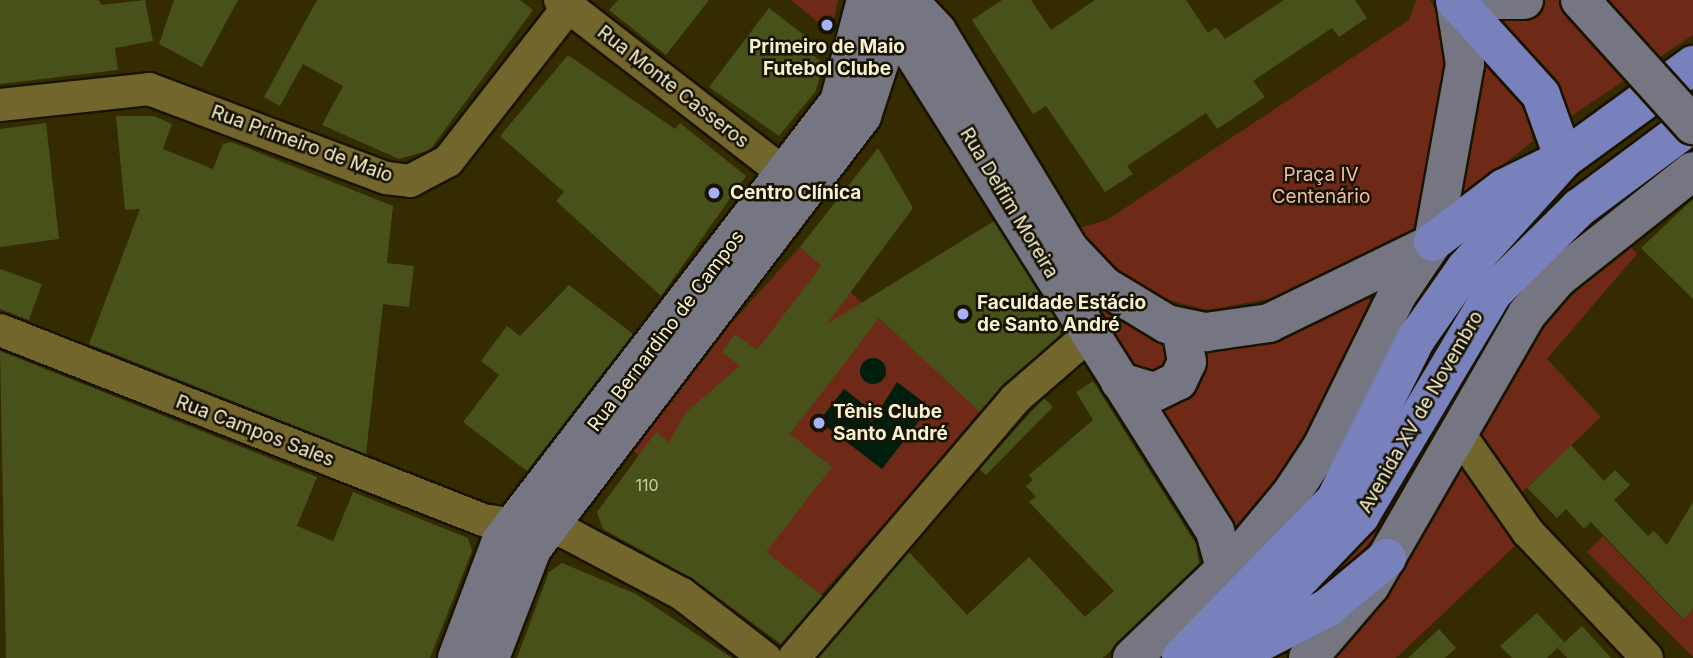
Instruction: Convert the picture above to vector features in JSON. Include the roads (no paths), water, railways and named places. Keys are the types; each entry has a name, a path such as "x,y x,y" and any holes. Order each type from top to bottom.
{"highway":[{"path":"1433,242 1504,188 1564,159 1542,95 1455,0"},
{"name":"Avenida XV de Novembro","path":"1209,652 1324,516 1432,312 1564,159 1693,65"},
{"name":"Avenida XV de Novembro","path":"1209,652 1360,516 1493,293 1579,208 1693,124"},
{"path":"1209,652 1327,608 1387,558"}],"main road":[{"path":"1132,658 1225,569 1305,474 1397,295 1433,242 1465,64 1455,0"},
{"path":"1479,0 1524,0"},
{"path":"1580,0 1693,124"},
{"path":"1612,0 1693,91"},
{"name":"Rua Delfim Moreira","path":"898,3 940,89 1215,531 1225,569"},
{"name":"Rua Delfim Moreira","path":"898,3 1069,249 1116,295 1181,329"},
{"name":"Rua Bernardino de Campos","path":"490,658 527,559 529,528 873,97 898,3"},
{"name":"Rua Bernardino de Campos","path":"457,658 529,528 842,97 898,3"},
{"path":"873,97 908,84 940,89"},
{"path":"1308,658 1360,601 1543,294 1693,171"},
{"path":"1120,382 1155,392 1178,381 1187,362 1181,329 1224,331 1292,315 1433,242"}],"street":[{"name":"Rua Monte Casseros","path":"564,3 785,174"},
{"name":"Rua Primeiro de Maio","path":"0,105 149,89 386,178 410,180 448,160 564,3"},
{"name":"Rua Campos Sales","path":"0,330 529,528 565,532 660,580 765,658"},
{"path":"794,658 997,419 1090,334"},
{"path":"1460,435 1528,532 1647,658"}],"place":[{"name":"Primeiro de Maio Futebol Clube","path":"827,25"},
{"name":"Centro Clínica","path":"714,193"},
{"name":"Faculdade Estácio de Santo André","path":"963,314"},
{"name":"Tênis Clube Santo André","path":"819,423"}],"park label":[{"name":"Praça IV Centenário","path":"1321,186"}]}
